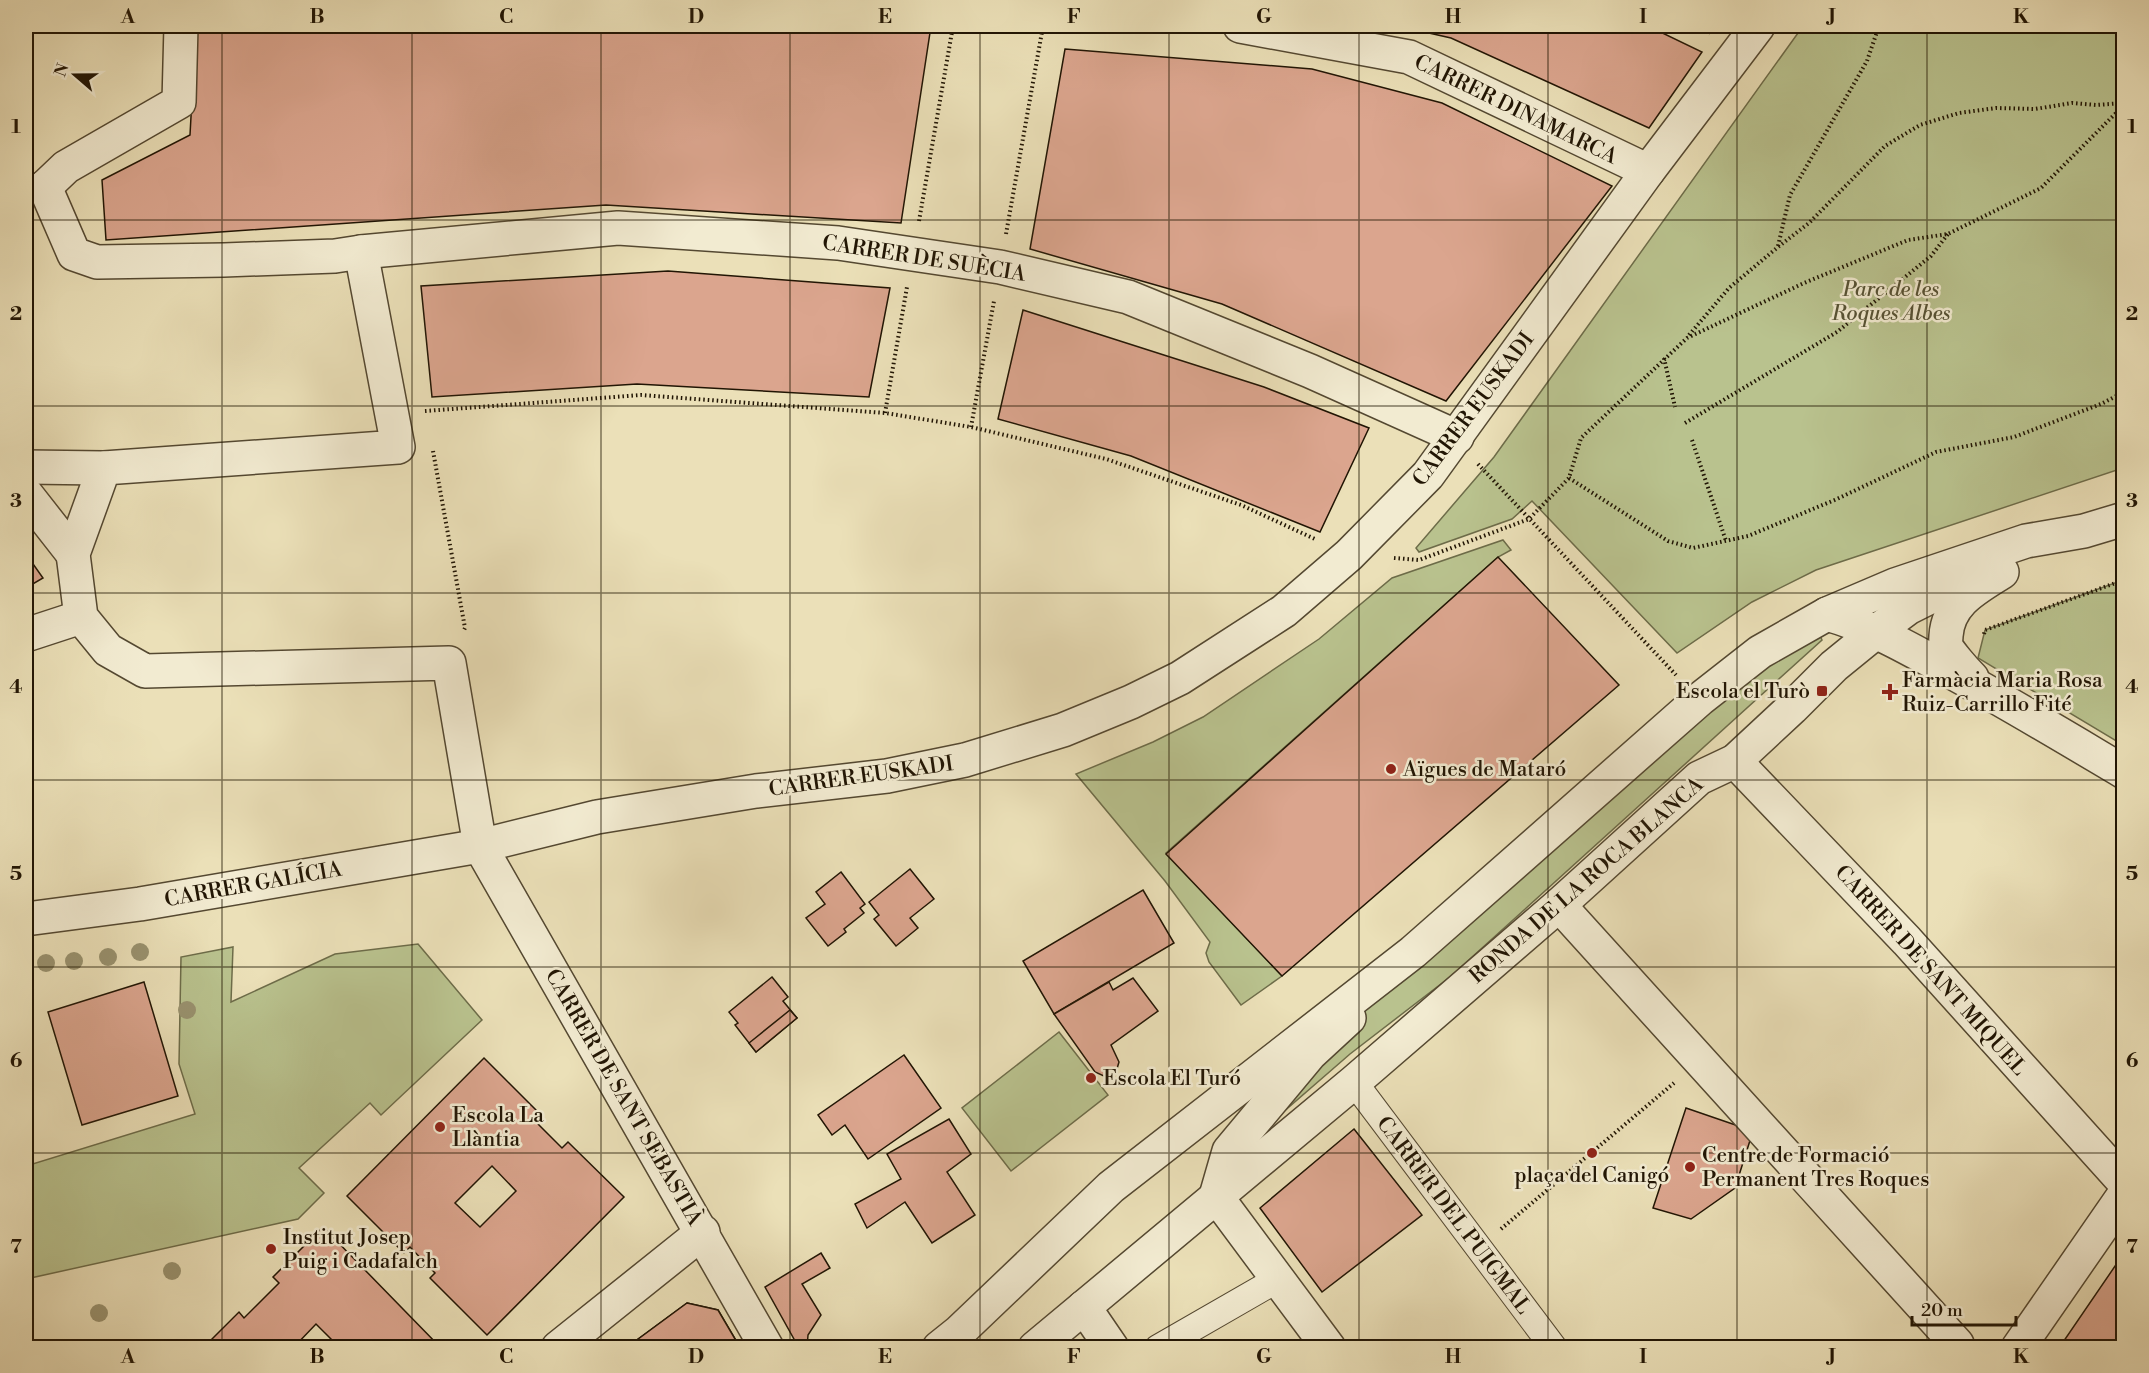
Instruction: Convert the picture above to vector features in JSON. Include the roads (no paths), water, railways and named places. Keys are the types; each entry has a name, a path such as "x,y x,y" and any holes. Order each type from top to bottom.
{"street":[{"path":"35,182 66,167 179,102 180,26"},
{"name":"CARRER DINAMARCA","path":"1240,26 1409,57 1648,171"},
{"name":"CARRER EUSKADI","path":"480,846 597,817 756,791 887,776 965,760 1063,730 1131,702 1180,678 1208,661 1284,611 1349,555 1428,475 1648,171 1758,26"},
{"name":"CARRER DE SUÈCIA","path":"35,182 74,254 97,262 335,256 618,228 838,243 1000,267 1128,297 1310,371 1457,437"},
{"path":"26,467 104,468 398,447 361,252"},
{"path":"104,468 73,554 81,617 108,650 145,671 449,663 480,846"},
{"path":"26,494 73,554"},
{"path":"1329,1347 1216,1196 1229,1151 1310,1054 1413,952 1700,699 1760,652 1827,614 1894,585 2026,541 2085,531 2124,519"},
{"name":"RONDA DE LA ROCA BLANCA","path":"1035,1347 1354,1083 1699,778 1735,761 1834,666 1876,631 1908,608 1934,595 2034,561 2085,531"},
{"path":"1981,688 1962,669 1946,645 1947,625 1954,609 1967,594 2002,572"},
{"path":"1827,614 1876,631 1981,688 2124,772"},
{"path":"26,635 81,617"},
{"name":"CARRER DE SANT MIQUEL","path":"1735,761 1907,941 2124,1182"},
{"name":"CARRER GALÍCIA","path":"26,919 140,904 480,846"},
{"name":"CARRER DE SANT SEBASTIÀ","path":"480,846 767,1347"},
{"path":"1559,904 1958,1347"},
{"path":"939,1347 959,1332 1111,1187 1413,952"},
{"name":"CARRER DEL PUIGMAL","path":"1354,1083 1554,1347"},
{"path":"2018,1347 2124,1195"},
{"path":"558,1347 702,1232"},
{"path":"1158,1347 1278,1279"},
{"path":"1084,1307 1112,1347"}],"place":[{"name":"Escola el Turò","path":"1822,691"},
{"name":"Farmàcia Maria Rosa Ruiz-Carrillo Fité","path":"1890,692"},
{"name":"Aïgues de Mataró","path":"1391,769"},
{"name":"Escola El Turó","path":"1091,1078"},
{"name":"Escola La Llàntia","path":"440,1127"},
{"name":"plaça del Canigó","path":"1592,1153"},
{"name":"Centre de Formació Permanent Tres Roques","path":"1690,1167"},
{"name":"Institut Josep Puig i Cadafalch","path":"271,1249"}],"park label":[{"name":"Parc de les Roques Albes","path":"1891,301"}]}
